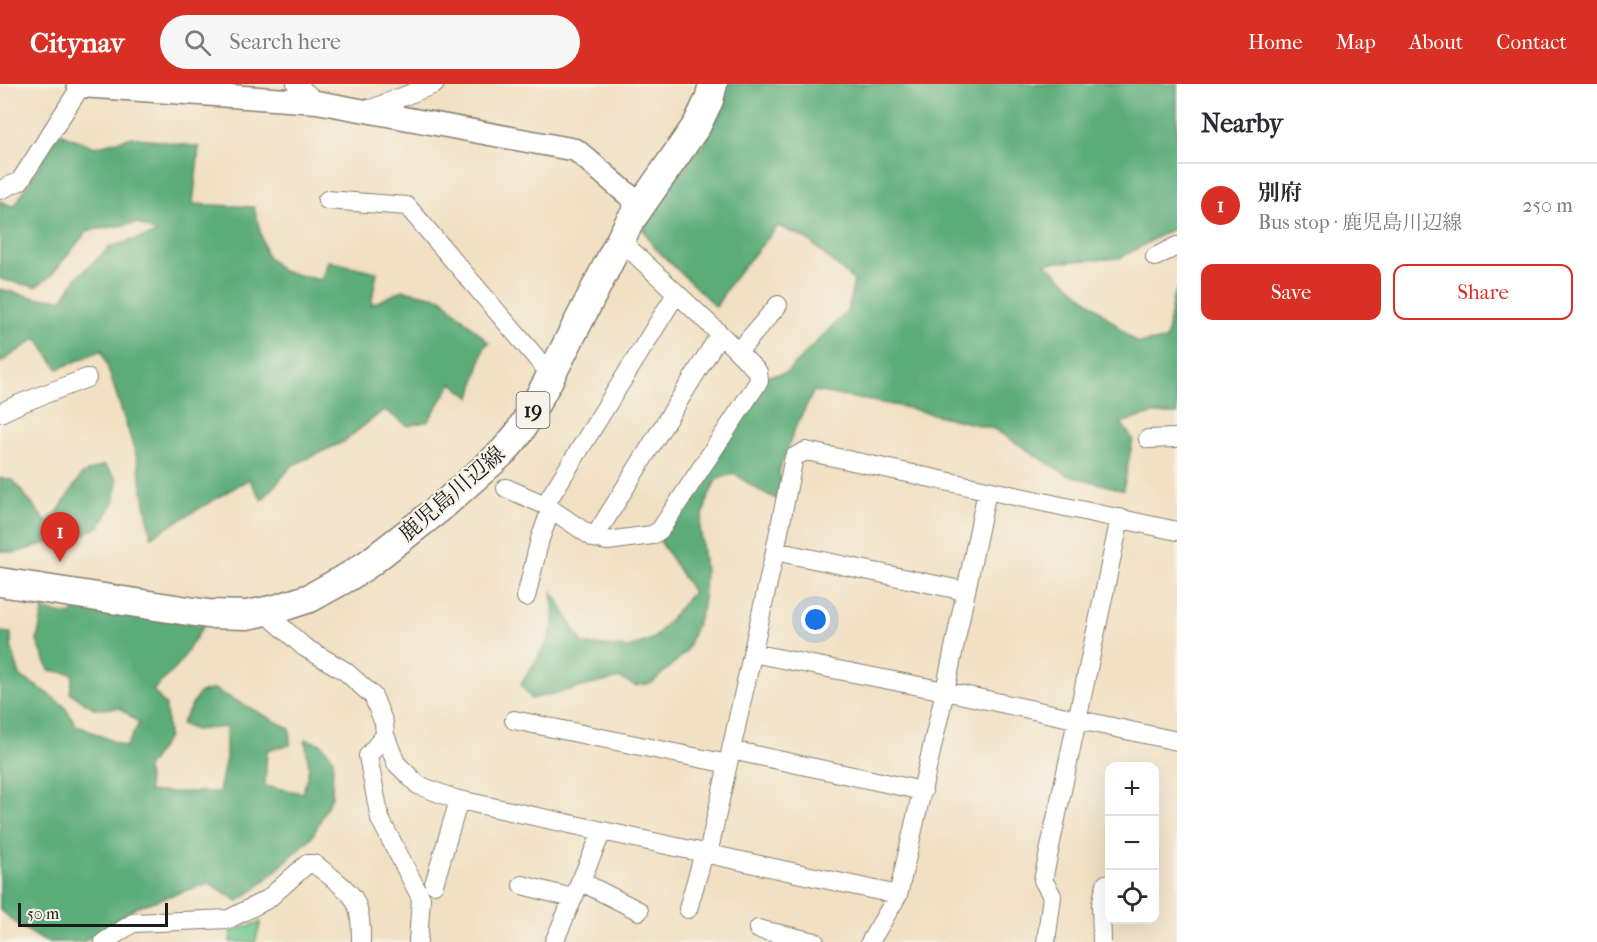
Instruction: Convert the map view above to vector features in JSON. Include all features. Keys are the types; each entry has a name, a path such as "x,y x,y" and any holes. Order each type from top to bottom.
{"main road":[{"name":"鹿児島川辺線","path":"0,582 208,614 247,615 288,606 310,598 368,564 440,508 511,443 552,375 620,240 640,206 697,125 709,100 713,84"}],"street":[{"path":"296,84 316,102"},
{"path":"366,111 435,84"},
{"path":"0,190 20,181 80,85 316,102 576,150 640,206"},
{"path":"327,200 407,206 552,375"},
{"path":"506,488 548,507 594,538 607,541 652,535 660,530 759,381 758,372 620,240"},
{"path":"1155,257 1177,246"},
{"path":"526,597 548,507 676,294"},
{"path":"738,352 778,306"},
{"path":"594,538 720,334"},
{"path":"0,413 87,378"},
{"path":"1148,439 1177,438"},
{"path":"688,909 706,853 729,757 794,457 806,451 1177,531"},
{"path":"870,942 898,895 945,691 987,491"},
{"path":"1046,942 1052,896 1043,880 1119,518"},
{"path":"775,551 965,591"},
{"path":"265,612 304,647 345,671 373,696 396,763 418,785 459,800 898,895"},
{"path":"752,653 945,691 1177,741"},
{"path":"514,720 922,791"},
{"path":"385,735 368,756 380,819 421,898 418,942"},
{"path":"434,884 459,800"},
{"path":"554,942 602,832"},
{"path":"104,942 133,923 229,919 268,899 307,864 314,864 326,871 354,898 362,924 362,942"},
{"path":"580,881 639,911"},
{"path":"522,885 572,898"},
{"path":"1102,942 1101,905 1105,888"},
{"path":"758,929 815,942"}],"green space":[{"path":"720,84 1177,84 1177,228 1121,258 1045,263 1137,343 1166,340 1173,297 1177,289 1177,414 1152,414 1121,423 1133,439 1123,490 1067,475 994,429 899,406 814,391 796,426 779,471 784,503 755,488 734,473 716,480 700,526 705,571 703,607 686,652 652,683 635,686 620,678 531,699 521,684 547,643 554,624 552,591 583,644 629,648 654,638 693,592 660,541 709,471 765,376 786,373 848,310 854,281 807,239 778,226 730,283 716,307 654,247 642,227 661,196 705,141"},
{"path":"59,133 95,147 132,137 199,147 193,204 254,207 266,255 282,271 321,280 328,261 377,272 371,305 403,290 441,298 489,343 484,347 471,398 452,383 428,421 408,426 384,410 343,442 293,465 262,500 249,479 151,537 137,458 102,350 58,369 37,338 0,363 0,289 36,298 63,299 77,277 110,247 157,233 137,223 87,231 50,277 35,287 0,279 0,201 14,207"},
{"path":"104,465 117,479 115,500 100,526 78,537 60,539 15,553 0,551 0,478 13,480 46,522 58,511 82,474"},
{"path":"76,606 204,625 177,667 153,690 166,706 168,737 147,768 149,792 219,792 226,758 226,727 195,730 181,724 199,693 214,689 290,729 290,745 267,750 265,786 303,793 309,768 305,739 321,744 333,758 332,796 312,837 259,886 238,901 209,883 136,907 83,942 46,942 21,927 0,910 0,632 11,633 11,646 20,676 64,706 76,725 126,747 139,723 120,708 95,709 70,693 73,674 49,670 37,641 43,610 71,615"},
{"path":"261,922 255,942 230,942 231,931"}],"place":[{"name":"別府","path":"60,562"}]}
